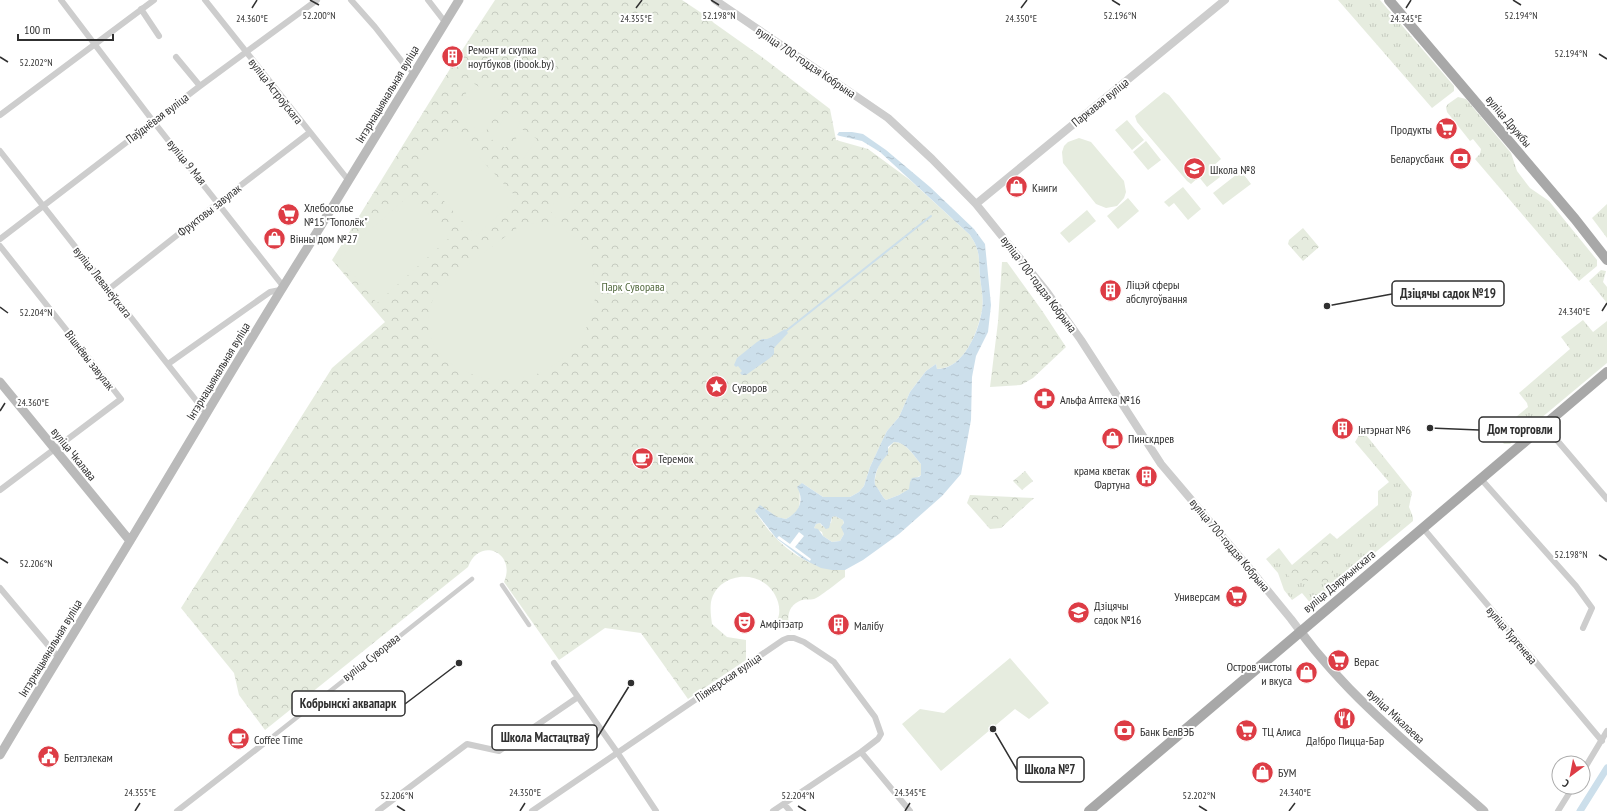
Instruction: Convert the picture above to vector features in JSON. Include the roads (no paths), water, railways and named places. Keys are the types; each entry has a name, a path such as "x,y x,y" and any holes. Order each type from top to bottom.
{"main road":[{"name":"Інтэрнацыянальная вуліца","path":"0,755 206,413 459,0"},
{"name":"вуліца Дружбы","path":"1389,0 1575,219 1607,260"},
{"name":"вуліца Дзяржынскага","path":"1089,811 1607,372"},
{"name":"вуліца Чкалава","path":"0,382 130,541"},
{"name":"вуліца Мікалаева","path":"1300,631 1332,672 1363,703 1484,811"}],"street":[{"name":"вуліца 9 Мая","path":"61,0 154,121 219,202 282,288"},
{"path":"0,115 154,0"},
{"name":"вуліца Астроўскага","path":"205,0 348,181"},
{"name":"Паўднёвая вуліца","path":"0,239 245,52 317,0"},
{"path":"351,0 375,27 407,68 414,72"},
{"path":"428,0 445,22"},
{"name":"вуліца 700-годдзя Кобрына","path":"715,0 888,118 932,159 976,204 1047,292 1081,340 1161,464 1300,631"},
{"name":"Паркавая вуліца","path":"976,204 1225,0"},
{"path":"141,10 160,36"},
{"path":"176,57 200,86"},
{"name":"Фруктовы завулак","path":"109,289 309,133"},
{"name":"вуліца Леванеўскага","path":"0,151 206,413"},
{"name":"Вішнёвы завулак","path":"0,246 121,399 54,449"},
{"path":"168,364 270,292 282,288"},
{"path":"1544,425 1607,499"},
{"path":"0,490 54,449"},
{"path":"1481,479 1576,586 1592,608 1583,628"},
{"name":"вуліца Тургенева","path":"1423,528 1602,741"},
{"name":"вуліца Суворава","path":"177,811 472,579"},
{"path":"502,585 529,625"},
{"path":"0,588 58,657"},
{"name":"Піянерская вуліца","path":"532,811 617,752 788,638 794,638 804,642 834,662 875,717 881,734 878,739 861,752"},
{"path":"554,663 617,752 656,811"},
{"path":"378,811 467,744 499,751 578,697"},
{"path":"1591,758 1607,731"},
{"path":"773,811 861,752 910,811"},
{"path":"1558,811 1568,795"},
{"path":"784,804 790,811"}],"water":[{"path":"839,132 863,134 886,150 930,187 974,229 985,244 991,305 988,332 976,356 972,377 971,420 961,474 942,496 899,534 863,560 845,570 821,568 803,559 776,538 755,511 760,505 777,517 786,519 794,513 799,506 800,497 797,487 802,483 823,497 850,497 859,492 864,486 870,467 887,431 899,417 910,392 926,371 936,364 937,369 946,368 955,363 968,348 980,319 983,301 978,253 975,243 970,235 880,152 862,141 837,135","holes":["894,442 902,444 913,454 921,464 921,475 919,477 912,478 909,489 886,500 875,485 875,477 880,464 888,454 888,447","835,516 843,520 844,523 841,527 844,534 840,541 832,542 823,536 818,529 814,528 816,524 820,523 826,529 829,528 832,517"]},
{"path":"785,329 788,333 774,348 774,354 746,375 742,375 740,373 742,371 738,366 736,367 734,365 737,358 757,342 762,339 772,337"}],"waterway":[{"path":"786,331 931,216"},
{"path":"1580,811 1607,768"}],"place":[{"name":"Ремонт и скупка ноутбуков (ibook.by)","path":"452,56"},
{"name":"Продукты","path":"1447,129"},
{"name":"Беларусбанк","path":"1460,158"},
{"name":"Школа №8","path":"1194,169"},
{"name":"Книги","path":"1016,187"},
{"name":"Хлебосолье №15 \"Тополёк\"","path":"288,214"},
{"name":"Вінны дом №27","path":"274,238"},
{"name":"Ліцэй сферы абслугоўвання","path":"1110,291"},
{"name":"Дзіцячы садок №19","path":"1327,306"},
{"name":"Суворов","path":"717,387"},
{"name":"Альфа Аптека №16","path":"1045,399"},
{"name":"Дом торговли","path":"1430,428"},
{"name":"Інтэрнат №6","path":"1343,429"},
{"name":"Пинскдрев","path":"1113,438"},
{"name":"Теремок","path":"643,458"},
{"name":"крама кветак Фартуна","path":"1146,477"},
{"name":"Универсам","path":"1236,596"},
{"name":"Дзіцячы садок №16","path":"1078,612"},
{"name":"Амфітэатр","path":"744,623"},
{"name":"Малібу","path":"838,625"},
{"name":"Верас","path":"1338,661"},
{"name":"Кобрынскі аквапарк","path":"459,663"},
{"name":"Остров чистоты и вкуса","path":"1307,673"},
{"name":"Школа Мастацтваў","path":"631,683"},
{"name":"Да!бро Пицца-Бар","path":"1345,719"},
{"name":"Школа №7","path":"993,729"},
{"name":"Банк БелВЭБ","path":"1125,731"},
{"name":"ТЦ Алиса","path":"1246,731"},
{"name":"Coffee Time","path":"238,739"},
{"name":"Белтэлекам","path":"48,757"},
{"name":"БУМ","path":"1262,772"}],"park label":[{"name":"Парк Суворава","path":"633,286"}]}
